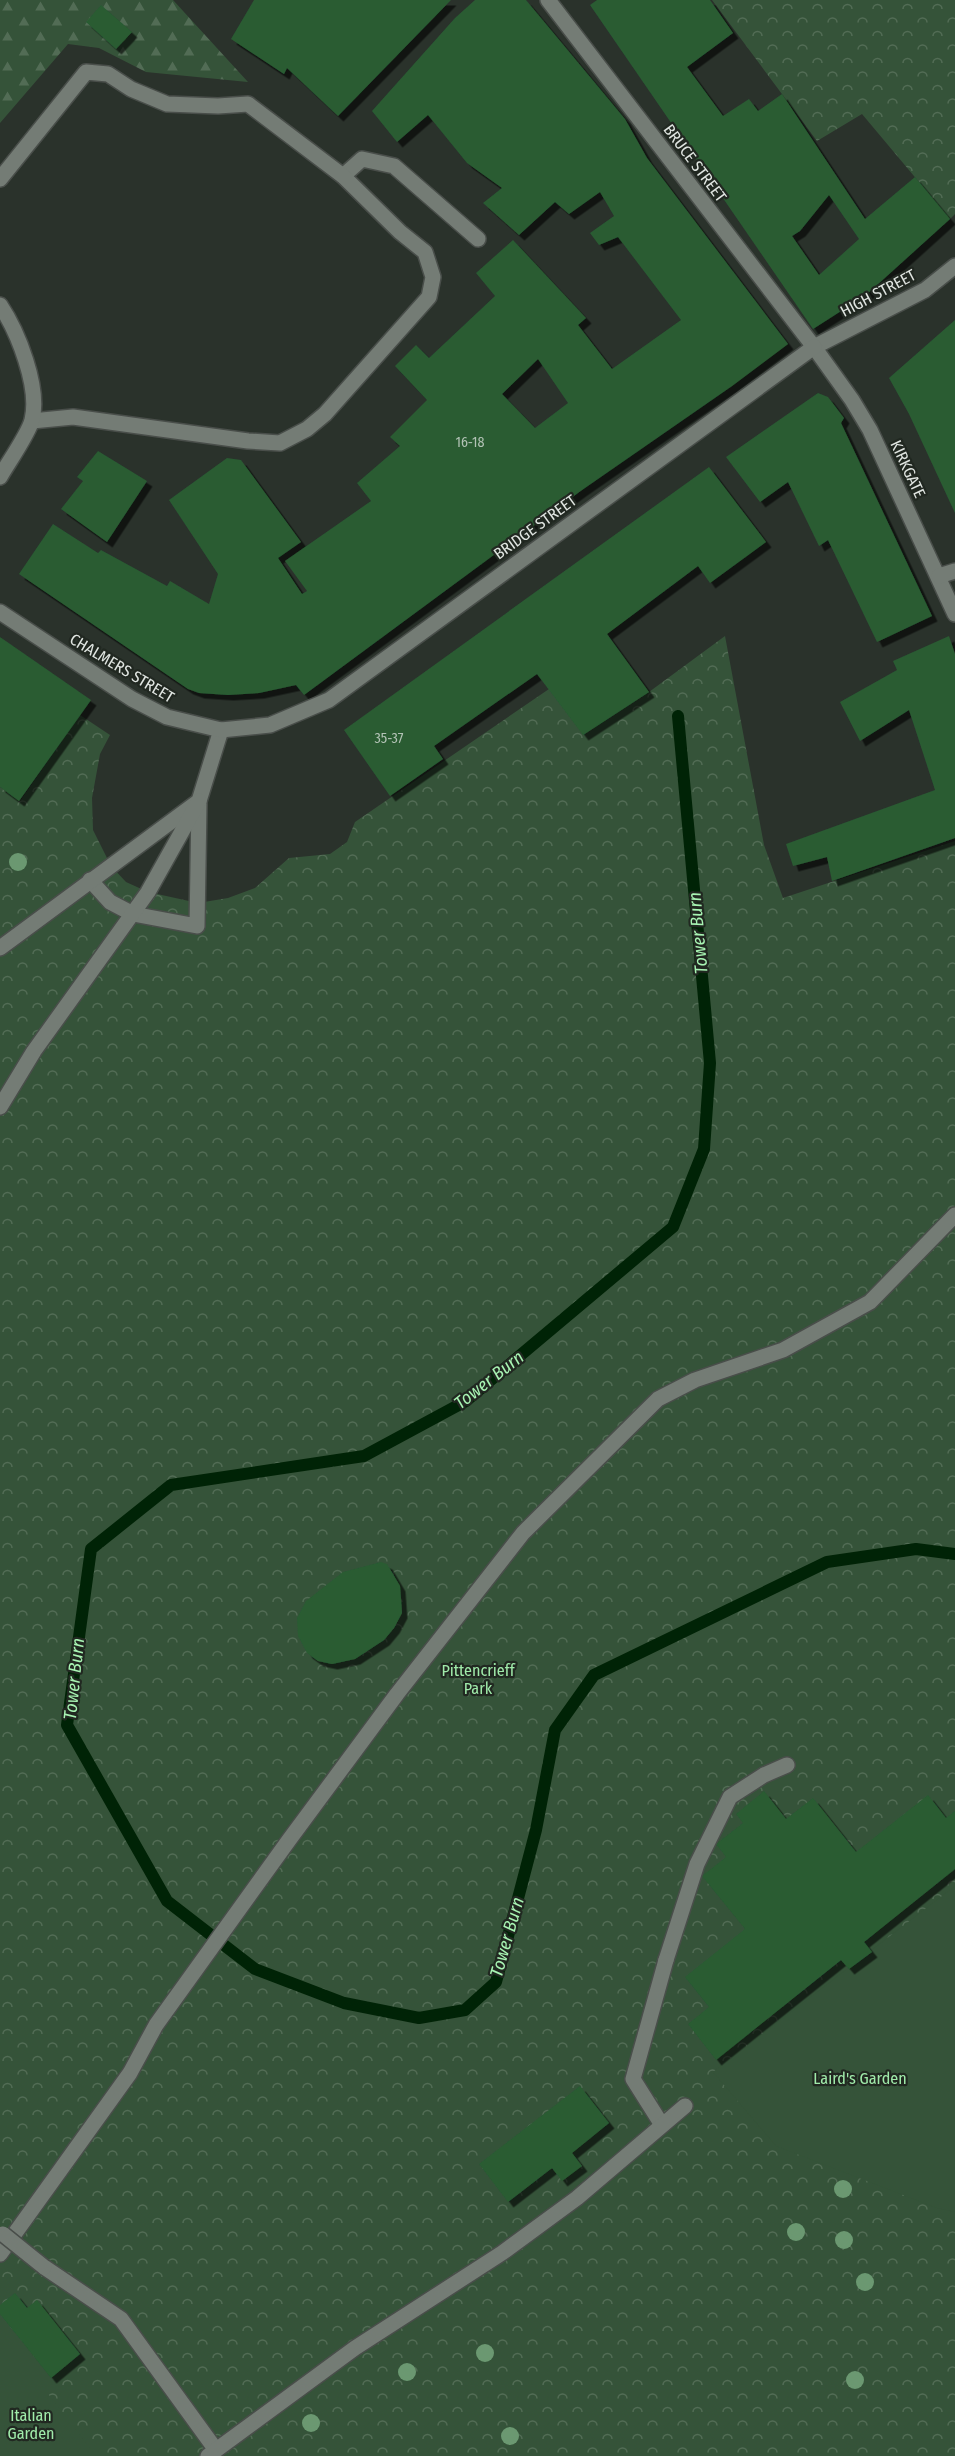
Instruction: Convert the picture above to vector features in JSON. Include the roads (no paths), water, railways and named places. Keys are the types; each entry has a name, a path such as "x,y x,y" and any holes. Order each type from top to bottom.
{"street":[{"name":"BRUCE STREET","path":"548,0 814,347"},
{"path":"0,179 86,72 108,74 130,89 167,104 218,106 249,104 343,176 400,232 425,252 433,277 429,297 324,414 307,429 280,443 73,417 32,421"},
{"path":"343,176 362,159 394,166 478,239"},
{"name":"HIGH STREET","path":"814,347 925,290 955,266"},
{"path":"0,305 20,344 33,389 32,421 0,477"},
{"name":"KIRKGATE","path":"814,347 870,429 955,614"},
{"name":"BRIDGE STREET","path":"270,725 328,700 814,347"},
{"path":"939,576 955,571"},
{"name":"CHALMERS STREET","path":"0,612 132,699 167,717 221,730 270,725"},
{"path":"0,1107 34,1050 148,892 199,801 221,730"},
{"path":"0,948 199,801"},
{"path":"90,880 110,902 133,914 197,926 199,801"},
{"path":"0,2254 130,2073 156,2025 281,1852 397,1694 524,1533 658,1399 695,1380 783,1350 870,1302 955,1215"},
{"path":"662,2125 633,2079 666,1960 697,1864 730,1797 764,1775 787,1765"},
{"path":"1,2233 44,2267 121,2319 212,2453 355,2348 502,2253 568,2205 685,2106"}],"waterway":[{"name":"Tower Burn","path":"678,716 710,1063 704,1149 673,1227 466,1401 364,1456 171,1485 91,1549 67,1725 167,1901 255,1969 344,2003 419,2018 465,2010 496,1982 536,1830 555,1730 594,1675 827,1562 916,1549 955,1554"}],"park label":[{"name":"Pittencrieff Park","path":"478,1679"},
{"name":"Laird's Garden","path":"860,2078"},
{"name":"Italian Garden","path":"31,2424"}]}
